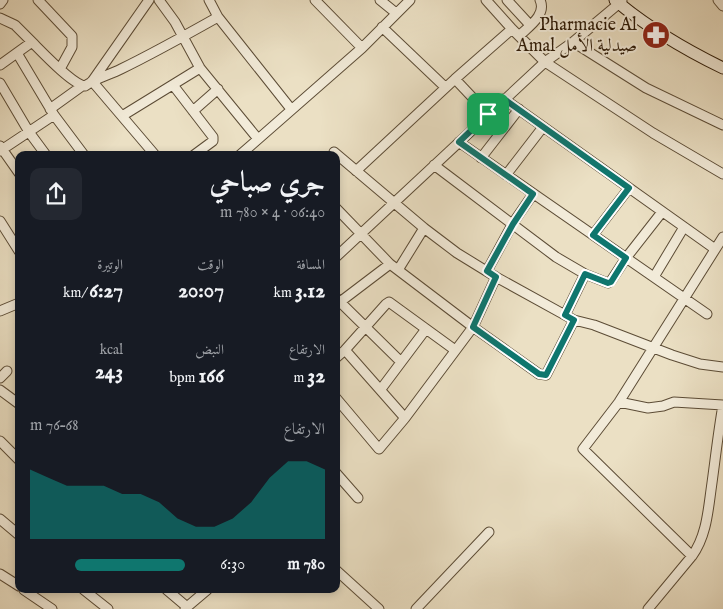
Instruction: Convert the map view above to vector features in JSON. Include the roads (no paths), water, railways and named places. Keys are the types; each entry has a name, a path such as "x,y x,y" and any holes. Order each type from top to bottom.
{"street":[{"path":"0,4 3,0"},
{"path":"38,0 72,36 72,47 60,69"},
{"path":"92,80 149,0"},
{"path":"159,0 172,17 200,68 258,139"},
{"path":"209,0 218,17 291,109"},
{"path":"315,0 362,48"},
{"path":"380,0 396,13"},
{"path":"244,151 362,48 410,0"},
{"path":"486,0 545,62 647,129 723,174"},
{"path":"506,0 530,25"},
{"path":"519,36 541,12 540,0"},
{"path":"718,0 723,6"},
{"path":"340,253 504,99 545,62 573,42 619,1 652,28 723,68"},
{"path":"15,168 1,149 29,132 82,86 118,70 218,17"},
{"path":"0,18 15,25 60,69 82,86"},
{"path":"382,27 445,88"},
{"path":"356,171 512,29"},
{"path":"0,66 32,42"},
{"path":"573,42 646,88 723,125"},
{"path":"18,54 52,112 81,151"},
{"path":"122,116 200,68"},
{"path":"455,79 488,114"},
{"path":"92,80 152,151"},
{"path":"0,83 29,132 43,151"},
{"path":"173,85 213,139 199,151"},
{"path":"193,111 218,89"},
{"path":"504,99 715,249"},
{"path":"481,158 518,109"},
{"path":"506,175 543,127"},
{"path":"459,142 707,314"},
{"path":"340,157 393,203 457,253 574,320 594,325 652,348 700,364 723,367"},
{"path":"434,165 556,258 585,274 608,283 611,282 626,258 662,212"},
{"path":"593,235 629,188"},
{"path":"487,271 513,224 533,194"},
{"path":"340,212 390,264 539,374 546,375 574,320"},
{"path":"0,221 15,245"},
{"path":"654,277 684,227"},
{"path":"398,270 424,228"},
{"path":"692,556 583,452 583,447 619,402 723,237"},
{"path":"340,299 390,264"},
{"path":"565,315 585,274"},
{"path":"340,403 379,449 405,418 473,327 496,277"},
{"path":"340,354 389,302 455,350"},
{"path":"0,310 15,304"},
{"path":"340,304 401,362"},
{"path":"381,389 426,330"},
{"path":"344,350 405,418"},
{"path":"0,390 15,401"},
{"path":"619,402 648,408 674,402 723,405 721,430 700,543 692,556 648,609"},
{"path":"0,441 15,456"},
{"path":"340,478 358,498"},
{"path":"0,519 15,532"},
{"path":"416,609 489,532"},
{"path":"0,574 15,583"},
{"path":"340,574 380,609"},
{"path":"28,593 52,609"},
{"path":"88,593 108,609"},
{"path":"171,593 186,608 203,593"}],"place":[{"name":"Pharmacie Al Amal صيدلية الأمل","path":"656,35"}]}
